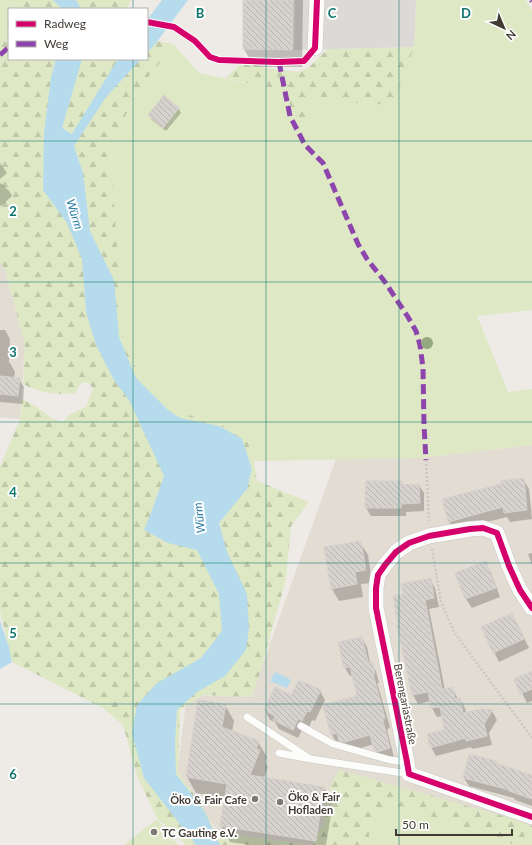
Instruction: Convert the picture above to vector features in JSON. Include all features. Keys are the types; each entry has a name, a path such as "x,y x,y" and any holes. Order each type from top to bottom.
{"street":[{"path":"316,48 318,0"},
{"name":"Berengariastraße","path":"408,768 376,608 376,588 378,575 385,565 396,552 410,543 429,536 483,528 497,533 520,590 532,608"},
{"path":"408,768 532,817"}],"lane":[{"path":"219,60 279,62 304,61 316,48"},
{"path":"247,717 311,759"},
{"path":"301,726 333,744 390,760 408,768"},
{"path":"279,753 311,759 408,768"}],"path":[{"path":"426,460 429,536 441,602 454,632 532,738"}],"shaded area":[{"path":"295,0 416,0 414,47 294,50"},
{"path":"0,261 5,269 25,344 20,419 0,417"},
{"path":"532,445 532,845 312,845 220,833 176,780 187,695 251,697 336,459 421,458"}],"green space":[{"path":"0,0 6,0 15,8 8,8 8,38 0,45"},
{"path":"6,0 131,0 127,8 15,8"},
{"path":"416,0 526,0 532,11 532,310 477,316 508,392 532,389 532,445 421,458 254,461 248,443 222,425 186,414 141,379 124,341 110,148 138,90 174,45 199,73 283,91 300,123 310,125 310,100 414,47"},
{"path":"8,38 8,60 148,60 148,38 174,45 138,90 110,148 124,341 141,379 186,414 222,425 248,443 254,461 257,481 309,502 291,526 286,579 260,673 251,697 202,695 180,710 178,773 201,803 220,841 220,833 312,845 186,845 157,818 137,776 123,725 103,708 12,662 0,610 0,467 20,419 22,399 34,405 51,418 63,422 70,414 86,407 93,389 89,383 82,382 76,393 61,394 42,391 23,384 25,344 5,270 0,261 0,45"},
{"path":"414,47 392,105 310,100 311,125 300,123 283,91 225,78 240,65 247,63 265,68 298,72 307,69 327,49"},
{"path":"339,770 510,818 532,826 532,838 525,836 512,844 490,835 454,825 402,806 387,811 371,827 367,845 312,845 320,840 330,787"},
{"path":"350,773 456,803 532,836 532,845 312,845"},
{"name":"TC Gauting e.V.","path":"157,819 178,845 124,845"}],"water":[{"path":"53,0 76,0 80,8 61,8"},
{"path":"162,0 188,0 148,52 148,19"},
{"name":"Würm","path":"56,60 82,60 62,128 72,134 117,60 140,60 106,97 74,146 83,173 90,231 114,280 119,337 136,378 168,410 180,418 219,426 242,439 252,469 247,489 219,523 227,552 247,594 249,629 246,650 225,676 197,692 177,710 175,744 176,774 205,812 221,845 196,845 144,778 132,733 137,705 157,683 201,658 222,631 219,594 197,550 168,543 144,530 164,476 129,400 114,380 96,345 86,312 82,259 67,223 43,190 44,133 51,77"},
{"path":"0,621 9,647 12,662 0,669"},
{"path":"275,672 291,680 287,688 270,681"}],"building":[{"path":"243,0 293,0 292,50 243,49"},
{"path":"164,95 179,108 163,128 148,115"},
{"path":"0,376 20,378 18,396 0,394"},
{"path":"524,478 527,510 504,513 503,507 448,522 442,499 501,484 501,481"},
{"path":"366,481 402,481 401,485 419,484 420,503 401,504 401,508 365,508"},
{"path":"361,541 366,570 355,572 357,584 331,589 324,547"},
{"path":"486,561 496,588 465,599 455,573"},
{"path":"431,578 434,598 425,600 442,689 453,687 455,699 460,698 463,713 481,709 493,710 484,724 487,736 466,741 466,738 430,748 427,734 444,730 440,707 431,708 428,692 412,695 397,625 393,596 403,594 401,584"},
{"path":"512,613 524,639 493,653 481,627"},
{"path":"362,637 368,662 372,661 375,674 373,674 385,718 383,721 390,748 378,752 374,750 370,735 345,742 339,741 337,733 331,735 323,705 357,696 350,667 344,668 338,642"},
{"path":"532,671 532,689 520,694 514,679"},
{"path":"299,680 321,690 310,712 307,711 302,721 298,719 293,730 273,720 275,716 264,710 275,687 291,695"},
{"path":"198,700 226,704 222,727 259,741 256,749 260,750 250,775 324,787 316,841 220,826 227,784 186,777"},
{"path":"469,754 496,761 496,763 532,775 532,799 509,790 463,778"}],"marked path":[{"path":"0,55 8,48"},
{"path":"279,62 290,116 305,145 323,163 358,244 367,259 385,282 416,331 420,345 423,368 426,460"}],"cycle path":[{"path":"148,22 174,27 195,41 210,57 219,60 279,62 304,61 315,48 317,0"},
{"path":"532,608 520,590 509,566 497,533 483,528 429,536 409,543 396,552 378,575 376,588 376,608 409,774 532,817"}],"place":[{"name":"Öko & Fair Cafe","path":"255,799"},
{"name":"Öko & Fair Hofladen","path":"280,802"},
{"name":"TC Gauting e.V.","path":"154,832"}]}
